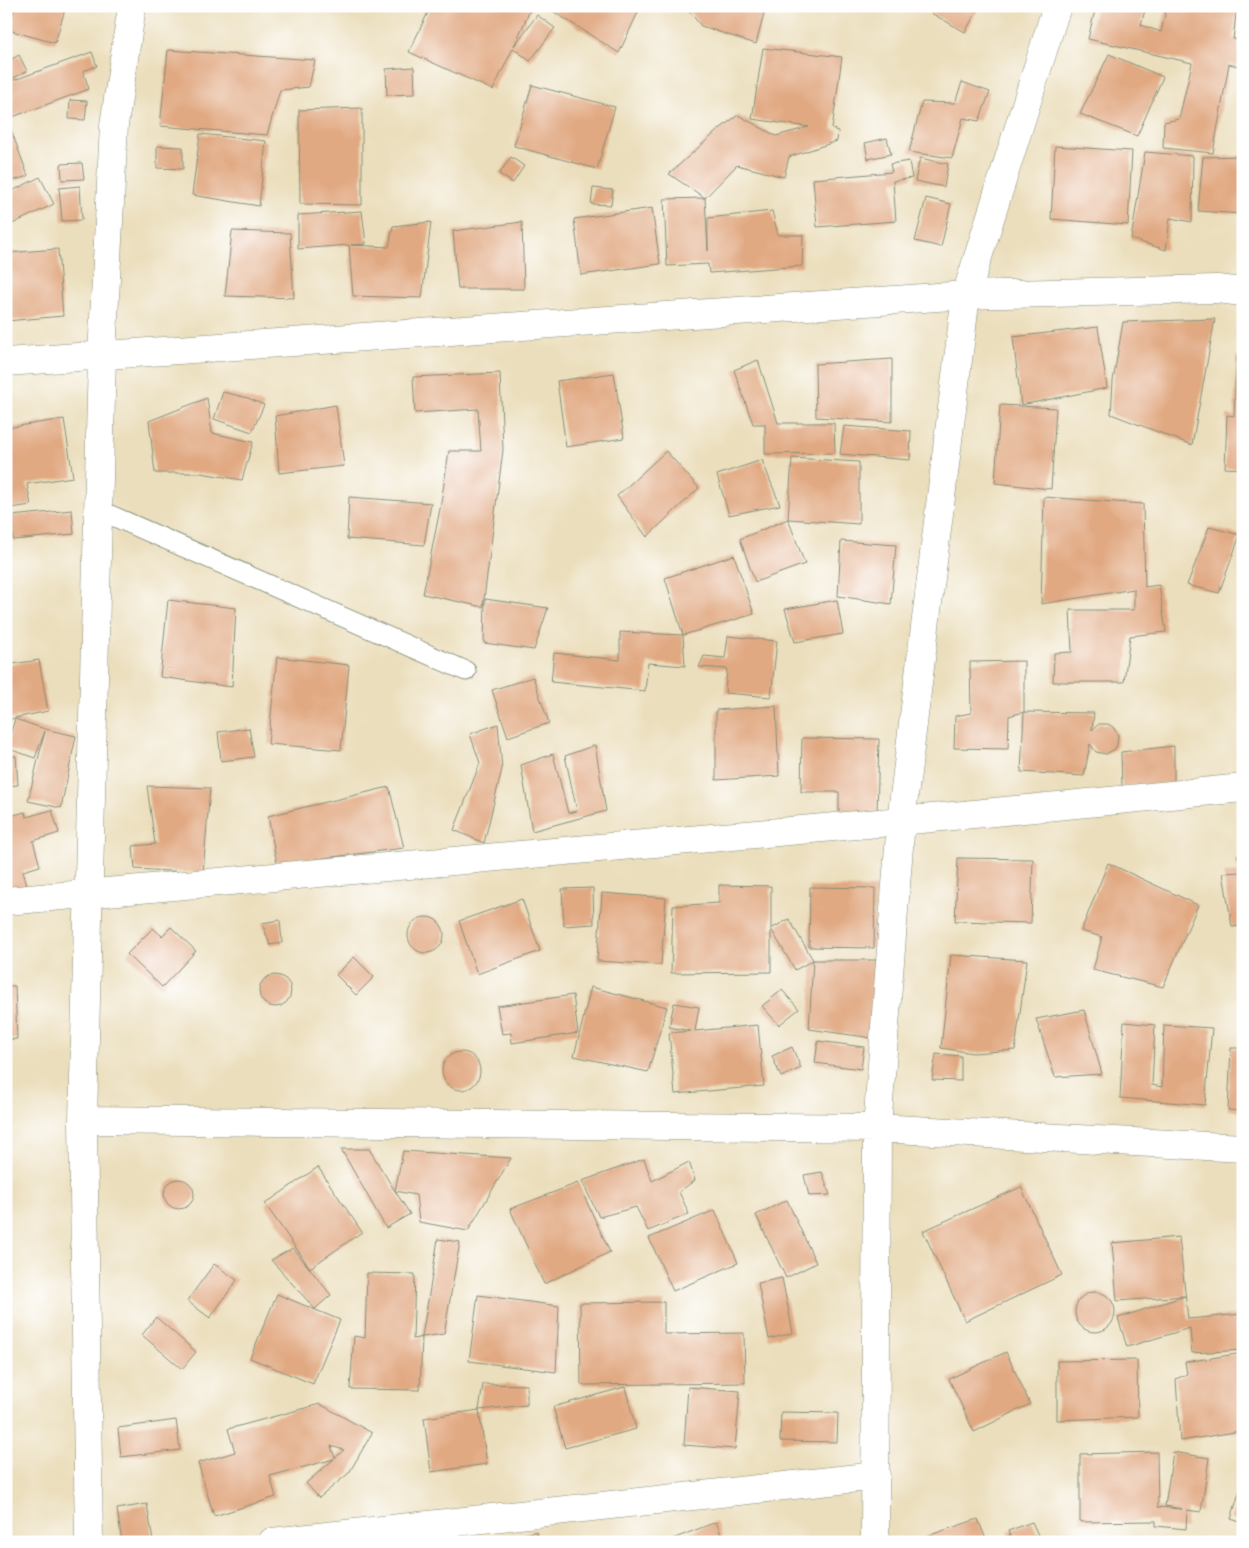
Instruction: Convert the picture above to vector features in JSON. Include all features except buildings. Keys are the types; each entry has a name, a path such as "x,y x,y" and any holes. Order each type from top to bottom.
{"street":[{"path":"89,1542 83,1120 102,356 114,125 132,6"},
{"path":"875,1542 876,1128 901,821 966,295 1057,6"},
{"path":"6,362 966,295 1217,289 1243,292"},
{"path":"6,902 1243,788"},
{"path":"83,1120 876,1128 1243,1148"},
{"path":"272,1542 876,1476"}],"lane":[{"path":"99,510 466,671"}]}
